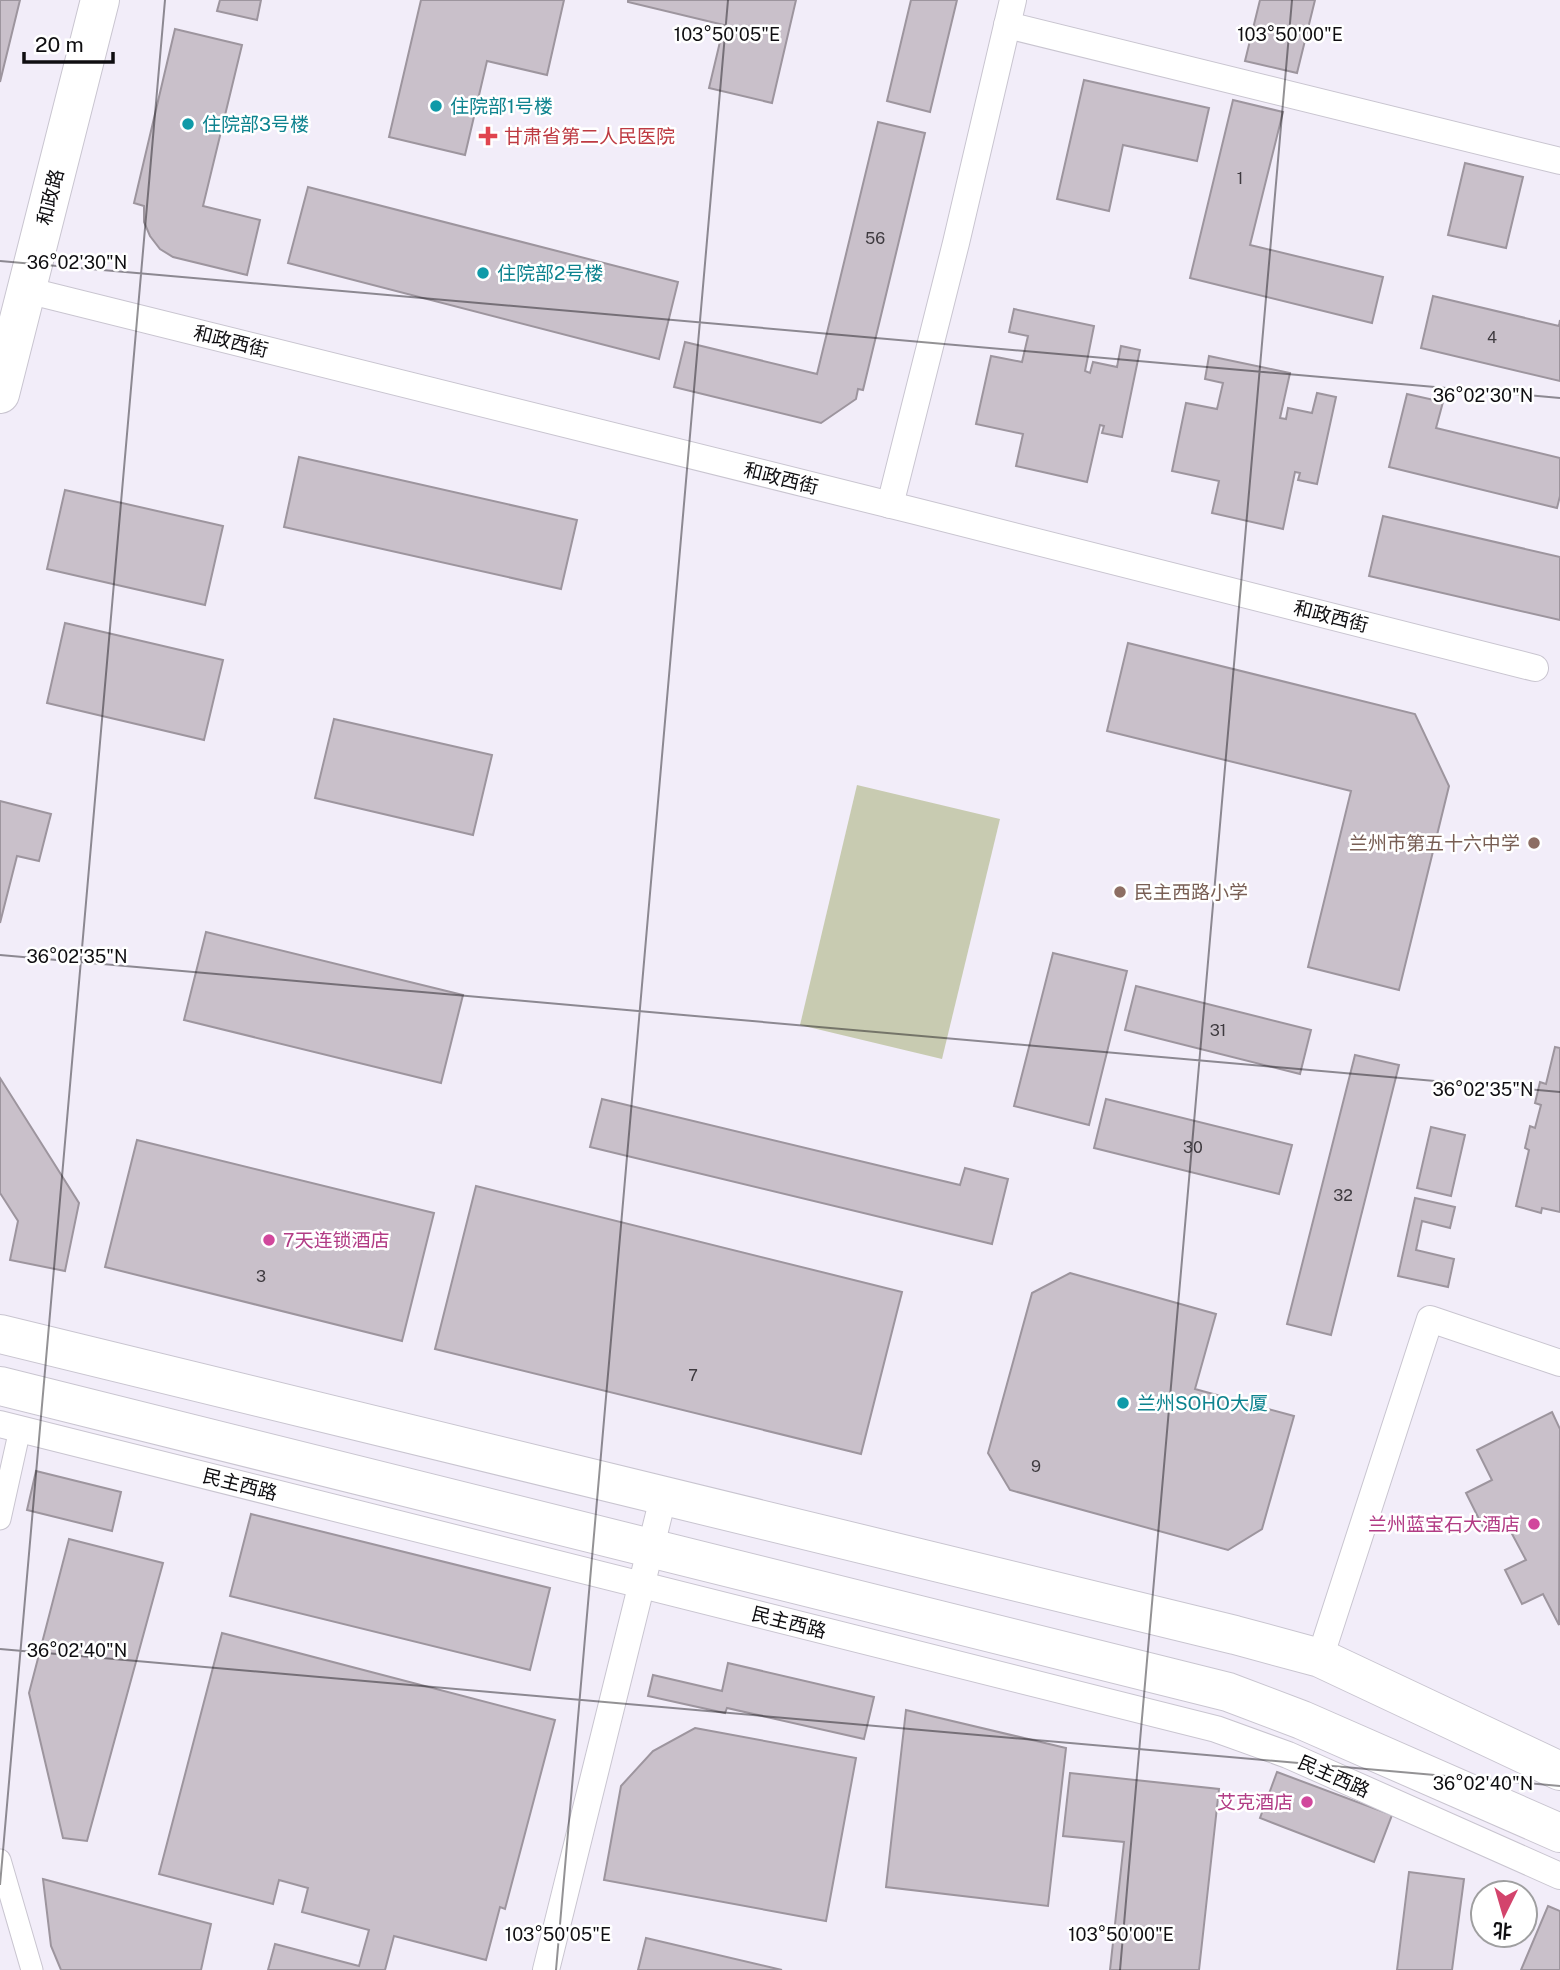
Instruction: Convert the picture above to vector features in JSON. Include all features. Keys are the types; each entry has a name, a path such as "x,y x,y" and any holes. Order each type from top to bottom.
{"main road":[{"name":"和政路","path":"0,394 100,0"},
{"path":"0,1334 663,1494 1320,1657 1560,1771"},
{"name":"民主西路","path":"0,1385 1228,1692 1302,1720 1560,1833"}],"street":[{"path":"890,505 1010,13 1560,161"},
{"name":"和政西街","path":"26,290 1535,668"},
{"path":"1320,1657 1430,1319 1560,1363"},
{"path":"0,1519 10,1426"},
{"name":"民主西路","path":"10,1426 1216,1729 1288,1755 1560,1876"},
{"path":"546,1970 663,1494"},
{"path":"0,1860 32,1970"}],"green space":[{"path":"857,785 1000,819 942,1059 800,1025"}],"building":[{"path":"0,0 20,0 0,82"},
{"path":"220,0 261,0 257,20 217,11"},
{"name":"住院部1号楼","path":"421,0 564,0 547,75 487,61 465,155 389,137"},
{"path":"628,0 796,0 772,103 709,88 724,25"},
{"path":"911,0 957,0 930,112 887,101"},
{"path":"1260,0 1315,0 1297,73 1245,61"},
{"name":"住院部3号楼","path":"175,29 242,45 203,206 260,220 247,275 173,257 160,249 144,222 144,206 134,203"},
{"path":"1084,80 1209,108 1197,161 1123,145 1109,211 1057,199"},
{"path":"1233,100 1283,112 1250,245 1383,277 1372,323 1190,278"},
{"path":"878,122 925,133 863,390 858,389 856,399 821,423 674,387 685,342 817,374"},
{"path":"1465,163 1523,177 1506,248 1448,235"},
{"name":"住院部2号楼","path":"308,187 678,282 659,359 288,263"},
{"path":"1433,296 1559,326 1560,320 1560,381 1421,348"},
{"path":"1014,309 1094,326 1085,371 1090,373 1093,362 1117,367 1121,346 1140,350 1122,437 1102,433 1104,426 1100,425 1087,482 1016,466 1023,434 976,424 991,356 1022,362 1028,336 1009,332"},
{"path":"1209,356 1290,373 1280,418 1286,419 1288,408 1312,413 1317,393 1336,397 1317,484 1298,480 1300,473 1295,472 1283,529 1212,513 1219,481 1172,471 1186,403 1217,409 1223,383 1205,379"},
{"path":"1407,394 1443,402 1436,428 1560,458 1560,496 1557,508 1389,467"},
{"path":"299,457 577,520 561,589 284,527"},
{"path":"65,490 223,526 205,605 47,569"},
{"path":"1383,516 1560,557 1560,620 1369,576"},
{"path":"65,623 223,660 204,740 47,703"},
{"path":"1128,643 1415,714 1449,786 1399,990 1308,967 1351,791 1107,731"},
{"path":"334,719 492,755 473,835 315,798"},
{"path":"0,801 51,814 39,861 17,856 0,923"},
{"path":"206,932 463,995 441,1083 184,1020"},
{"path":"1053,953 1127,971 1089,1125 1014,1106"},
{"path":"1136,986 1311,1030 1300,1074 1125,1030"},
{"path":"1555,1047 1560,1048 1560,1212 1542,1208 1541,1213 1516,1206 1529,1150 1525,1148 1530,1126 1535,1128 1541,1105 1535,1103 1540,1082 1546,1084"},
{"path":"1355,1055 1399,1065 1331,1335 1287,1324"},
{"path":"0,1078 79,1203 65,1271 10,1260 18,1221 0,1193"},
{"path":"602,1099 960,1185 965,1168 1008,1179 992,1244 590,1147"},
{"path":"1106,1099 1292,1145 1279,1194 1094,1148"},
{"path":"1431,1127 1465,1135 1451,1196 1417,1188"},
{"name":"7天连锁酒店","path":"137,1140 434,1213 402,1341 105,1267"},
{"path":"476,1186 902,1292 861,1454 435,1349"},
{"path":"1415,1198 1455,1207 1450,1228 1422,1221 1416,1250 1454,1259 1448,1287 1398,1276"},
{"name":"兰州SOHO大厦","path":"1070,1273 1216,1314 1195,1389 1294,1416 1262,1529 1228,1550 1010,1490 988,1453 1032,1293"},
{"name":"兰州蓝宝石大酒店","path":"1552,1412 1560,1429 1559,1625 1543,1594 1522,1604 1505,1570 1526,1560 1504,1519 1484,1529 1466,1493 1492,1480 1477,1450"},
{"path":"36,1471 121,1492 112,1531 27,1510"},
{"path":"251,1514 550,1588 530,1670 230,1596"},
{"path":"69,1539 163,1563 87,1841 63,1838 29,1693"},
{"path":"222,1633 555,1720 505,1909 500,1907 486,1960 394,1936 385,1970 268,1970 275,1944 359,1966 369,1930 302,1912 308,1888 279,1880 273,1904 159,1874"},
{"path":"728,1663 874,1697 864,1739 727,1708 725,1713 648,1696 653,1675 722,1691"},
{"path":"906,1710 1066,1748 1048,1906 886,1887"},
{"path":"695,1728 856,1758 826,1921 604,1880 621,1786 653,1751"},
{"path":"1277,1772 1392,1815 1374,1862 1260,1818"},
{"path":"1070,1773 1219,1789 1199,1970 1110,1970 1124,1842 1063,1836"},
{"path":"1409,1872 1464,1879 1452,1970 1397,1970"},
{"path":"43,1879 211,1924 201,1970 61,1970 51,1946"},
{"path":"1548,1906 1560,1911 1560,1970 1521,1970 1530,1949 1539,1949 1539,1927"},
{"path":"646,1938 782,1970 638,1970"}],"place":[{"name":"住院部1号楼","path":"436,106"},
{"name":"住院部3号楼","path":"188,124"},
{"name":"甘肃省第二人民医院","path":"488,136"},
{"name":"住院部2号楼","path":"483,273"},
{"name":"兰州市第五十六中学","path":"1534,843"},
{"name":"民主西路小学","path":"1120,892"},
{"name":"7天连锁酒店","path":"269,1240"},
{"name":"兰州SOHO大厦","path":"1123,1403"},
{"name":"兰州蓝宝石大酒店","path":"1534,1524"},
{"name":"艾克酒店","path":"1307,1802"}]}
